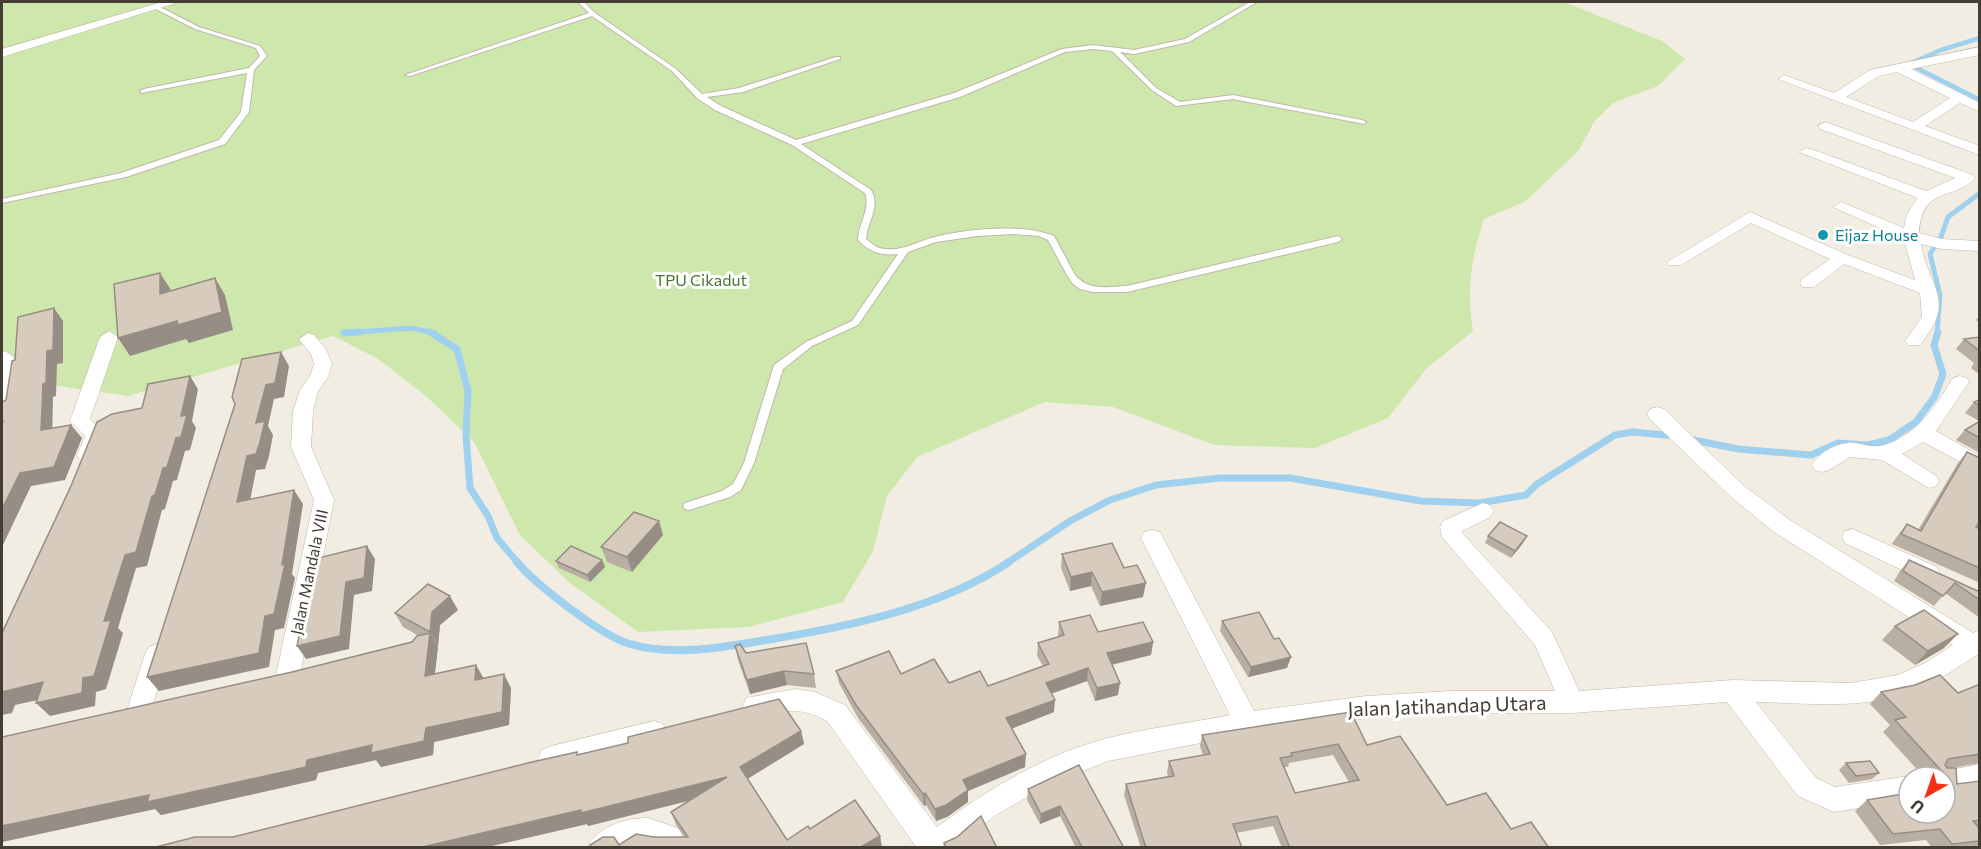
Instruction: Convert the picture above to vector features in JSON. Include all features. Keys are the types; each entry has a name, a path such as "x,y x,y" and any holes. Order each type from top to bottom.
{"street":[{"path":"2,53 152,4 173,2"},
{"path":"1837,98 1875,73 1922,65 1980,51"},
{"path":"1966,55 1980,61"},
{"path":"1922,65 1980,94"},
{"path":"1899,68 1980,108"},
{"path":"1784,80 1980,151"},
{"path":"1915,126 1960,98"},
{"path":"1825,126 1974,176"},
{"path":"1806,152 1927,196"},
{"path":"1914,341 1928,325 1931,311 1916,263 1911,238 1912,218 1927,196 1974,176"},
{"path":"1841,207 1911,238 1935,244 1980,246"},
{"path":"1675,262 1750,217 1842,258 1925,289"},
{"path":"1808,283 1842,258"},
{"path":"78,478 99,431 80,421 103,360 109,337"},
{"name":"Jalan Mandala VIII","path":"288,675 324,500 301,447 303,411 309,390 319,377 323,364 320,353 308,339"},
{"path":"2,410 5,357"},
{"path":"1886,453 1924,433 1946,406 1960,382"},
{"path":"1657,414 1737,492 1782,526 1976,643"},
{"path":"1924,433 1980,465"},
{"path":"1822,465 1845,449 1886,453 1929,481"},
{"path":"1484,511 1451,527 1453,537 1544,639 1572,702"},
{"path":"1853,537 1950,582"},
{"path":"1152,538 1247,723"},
{"path":"139,710 164,631"},
{"name":"Jalan Jatihandap Utara","path":"932,846 987,806 1039,777 1107,750 1247,723 1366,707 1451,702 1572,702 1733,691 1851,694 1901,685 1934,670 1976,643"},
{"path":"1733,691 1807,787 1819,795 1834,800 1897,790"},
{"path":"730,713 788,698 815,701 836,713 932,846"},
{"path":"522,765 672,727"},
{"path":"1957,780 1980,776"},
{"path":"601,848 625,833 657,830 674,841 678,848"}],"lane":[{"path":"581,2 592,14 674,70 700,96 718,108 795,143 840,172 872,198 873,204 861,227 862,240 871,249 904,252 937,240 1031,231 1051,238 1070,275 1082,287 1096,291 1126,289 1338,239"},
{"path":"795,143 957,95 1064,50 1093,47 1134,52 1187,41 1254,2"},
{"path":"2,201 123,175 222,142 245,112 251,70 264,56 258,47 197,28 152,4"},
{"path":"408,75 592,14"},
{"path":"1115,51 1154,89 1179,104 1233,97 1362,122"},
{"path":"700,96 740,90 837,57"},
{"path":"144,91 251,70"},
{"path":"689,506 726,494 738,487 749,463 778,367 809,344 855,323 904,252"}],"green space":[{"name":"TPU Cikadut","path":"2,2 1564,2 1662,41 1685,59 1658,86 1613,103 1594,122 1579,150 1526,201 1484,219 1471,275 1470,300 1473,331 1426,369 1388,418 1315,448 1214,445 1113,407 1045,402 917,457 887,496 873,551 843,602 749,627 638,632 571,584 520,535 474,442 427,397 377,358 333,336 128,396 44,384 2,372"}],"building":[{"path":"160,273 160,294 215,278 222,312 178,325 177,321 118,338 114,284"},
{"path":"54,308 53,350 47,351 41,430 71,425 54,467 20,473 2,509 2,402 6,400 12,361 15,360 18,317"},
{"path":"1980,337 1980,351 1964,339"},
{"path":"281,352 275,383 266,385 256,423 265,421 260,442 256,454 247,456 237,502 294,490 282,565 285,564 274,614 265,616 259,653 147,677 235,404 232,397 242,359"},
{"path":"190,376 181,416 187,415 181,437 176,438 167,467 163,468 155,495 152,496 136,552 125,555 104,621 111,620 94,676 83,678 82,693 36,703 43,682 2,692 2,633 71,486 97,422 112,414 142,408 148,384"},
{"path":"1980,421 1980,438 1965,430"},
{"path":"1967,452 1980,458 1980,521 1976,527 1980,529 1980,568 1901,534 1907,524 1921,531"},
{"path":"634,512 659,521 627,557 601,547"},
{"path":"1500,522 1527,536 1515,551 1488,536"},
{"path":"1112,543 1124,568 1137,565 1146,583 1102,592 1092,572 1071,577 1062,554"},
{"path":"367,546 364,578 346,582 340,636 297,646 314,559"},
{"path":"571,546 602,560 587,575 556,561"},
{"path":"1909,560 1980,592 1980,600 1955,583 1943,596 1903,571"},
{"path":"428,584 450,596 432,612 430,632 395,613"},
{"path":"1924,610 1958,634 1928,651 1895,626"},
{"path":"1259,612 1274,639 1279,638 1291,657 1251,667 1222,621"},
{"path":"1090,615 1098,632 1143,622 1153,642 1107,653 1120,683 1097,688 1088,668 1046,683 1055,700 1006,718 1026,754 963,780 968,790 946,805 935,809 856,705 836,671 889,651 901,674 934,659 949,683 980,671 988,686 1049,664 1038,643 1064,635 1059,622"},
{"path":"430,633 425,676 476,665 475,680 504,674 502,712 426,728 424,741 371,753 372,745 307,760 306,767 147,802 149,795 2,826 2,737 292,672 412,642 417,636"},
{"path":"806,643 814,674 784,671 747,680 735,646 740,644 746,653"},
{"path":"1940,675 1958,693 1980,684 1980,754 1948,759 1945,765 1936,765 1895,720 1906,717 1881,692 1915,685"},
{"path":"779,699 801,731 740,767 787,840 808,826 810,829 855,800 880,836 859,848 591,848 590,845 603,837 614,837 619,845 636,834 654,837 688,837 671,812 727,777 581,813 581,810 418,848 152,848 195,837 233,837 532,762 577,752 577,755 628,743 628,737"},
{"path":"1351,712 1367,745 1400,736 1447,805 1486,793 1511,829 1531,822 1549,848 1290,848 1277,816 1233,824 1242,848 1146,848 1126,784 1174,776 1169,761 1210,754 1202,735","holes":["1338,744 1359,780 1295,793 1280,758 1292,756 1291,753"]},
{"path":"1870,761 1879,773 1856,776 1846,763"},
{"path":"1079,765 1124,848 1081,848 1060,806 1041,814 1028,789"},
{"path":"1980,781 1980,820 1973,821 1980,829 1980,841 1952,844 1940,829 1893,834 1867,800 1897,795 1897,825 1957,825 1957,784"},
{"path":"981,816 997,848 943,848 944,843 957,837"}],"waterway":[{"path":"1980,38 1941,50 1909,64 1980,100"},
{"path":"1937,333 1940,295 1930,254 1941,237 1948,217 1980,193"},
{"path":"359,332 344,333 411,328 435,333"},
{"path":"430,332 457,349 468,391 466,435 470,488 488,516 497,538 518,563"},
{"path":"1689,439 1738,449 1811,455 1838,443 1868,445 1889,440 1916,422 1935,396 1943,374 1934,345 1938,332"},
{"path":"1007,563 1070,521 1110,500 1156,485 1220,478 1290,478 1421,501 1480,503 1526,495 1537,484 1615,435 1633,432 1675,436"},
{"path":"517,562 570,609 603,631 630,644 662,650 695,650 728,646 856,623 921,604 952,592 1009,562"}],"place":[{"name":"Eijaz House","path":"1823,235"}]}
